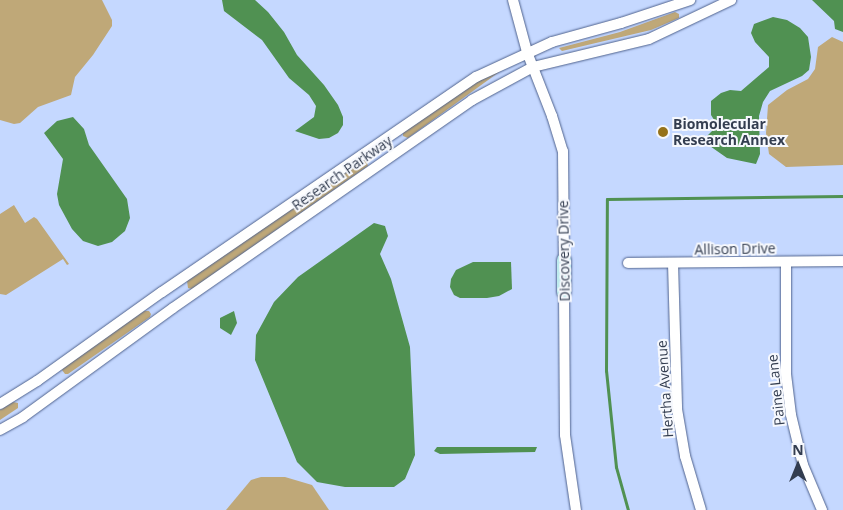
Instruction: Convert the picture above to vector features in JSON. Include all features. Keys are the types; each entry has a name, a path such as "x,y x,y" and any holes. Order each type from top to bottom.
{"street":[{"name":"Discovery Drive","path":"513,0 527,52 552,116 562,151 565,436 576,510"},
{"name":"Research Parkway","path":"0,404 37,381 172,285 476,77 552,42 661,11 690,0"},
{"name":"Research Parkway","path":"0,430 23,417 173,308 472,100 533,67 650,39 731,0"},
{"name":"Allison Drive","path":"628,263 843,261"},
{"name":"Paine Lane","path":"786,262 786,374 791,415 802,465 822,510"},
{"name":"Hertha Avenue","path":"673,264 678,409 685,456 701,510"}],"shaded area":[{"path":"0,0 102,0 112,20 112,26 93,55 75,77 71,95 38,107 20,123 14,124 0,120"},
{"path":"222,0 255,0 268,12 284,32 297,55 324,85 338,105 343,117 343,125 338,133 329,138 319,139 295,131 314,117 316,106 309,95 289,78 262,40 224,11"},
{"path":"812,0 843,0 843,32 835,29 834,21"},
{"path":"675,12 679,14 679,18 651,30 562,51 559,48 620,32"},
{"path":"773,17 787,20 800,28 808,37 811,57 809,70 802,76 770,91 763,102 759,116 760,154 756,164 727,158 707,144 707,136 714,129 716,123 711,115 711,101 721,93 730,90 741,91 769,67 769,57 755,42 751,33 754,24"},
{"path":"832,37 843,42 843,165 786,167 769,154 766,133 768,105 787,90 808,79 815,69 818,47"},
{"path":"502,70 408,138 403,136 403,131 482,77"},
{"path":"73,117 84,129 89,145 127,199 130,218 125,231 112,242 98,246 83,241 72,229 59,205 57,194 63,159 44,133 57,121"},
{"path":"362,159 366,159 368,166 192,289 188,288 187,281"},
{"path":"14,205 25,223 34,217 37,219 69,264 67,265 63,259 6,295 0,294 0,214"},
{"path":"374,223 385,226 388,236 380,254 391,279 410,347 415,455 405,479 394,487 345,487 317,482 297,462 255,360 256,335 274,302 298,277"},
{"path":"473,262 511,262 512,289 499,296 487,298 460,298 454,295 450,287 451,279 456,270"},
{"path":"144,311 149,311 150,317 68,374 65,374 62,370 64,366"},
{"path":"234,311 237,323 231,335 220,328 220,318"},
{"path":"13,402 18,403 18,408 0,420 0,410"},
{"path":"437,447 537,447 535,452 440,454 434,451"},
{"path":"261,477 285,477 312,485 329,510 226,510 251,480"}],"waterway":[{"path":"628,510 616,467 606,371 607,199 843,196"}],"place":[{"name":"Biomolecular Research Annex","path":"663,132"}]}
